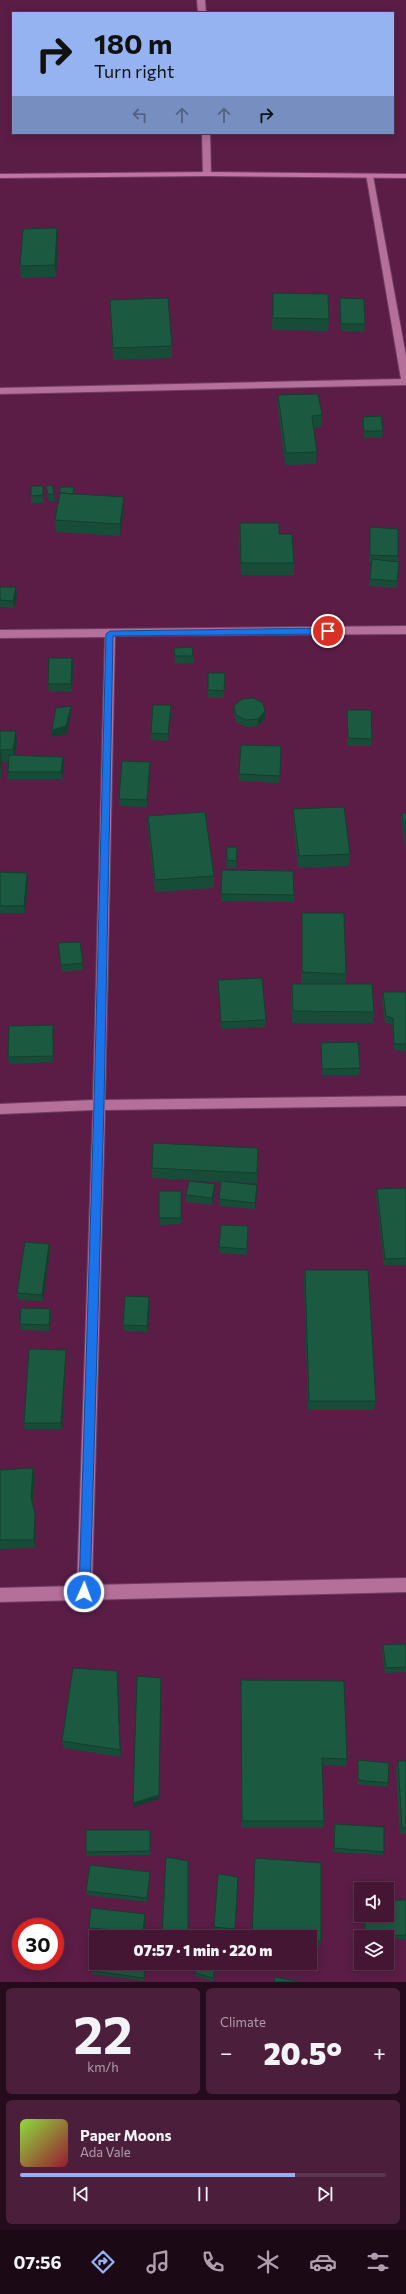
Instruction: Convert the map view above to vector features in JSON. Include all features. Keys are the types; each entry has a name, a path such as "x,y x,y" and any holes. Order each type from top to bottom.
{"street":[{"path":"201,0 202,12"},
{"path":"206,134 207,174"},
{"path":"0,176 207,174 406,176"},
{"path":"0,391 406,381 369,176"},
{"path":"0,634 406,630"},
{"path":"84,1592 99,1105 110,634"},
{"path":"0,1109 99,1105 406,1101"},
{"path":"0,1595 406,1586"}],"building":[{"path":"57,228 55,265 20,266 23,229"},
{"path":"273,293 328,294 329,319 273,318"},
{"path":"168,298 172,346 113,348 110,300"},
{"path":"340,298 364,299 365,324 341,324"},
{"path":"318,394 322,415 312,416 317,452 286,453 278,395"},
{"path":"381,416 383,431 364,431 363,417"},
{"path":"52,485 54,494 48,494 46,486"},
{"path":"31,486 43,486 43,495 31,496"},
{"path":"60,487 74,487 73,494 60,493"},
{"path":"60,493 124,497 120,524 55,520"},
{"path":"240,523 279,523 279,534 292,534 294,563 241,563"},
{"path":"370,527 398,529 398,556 370,555"},
{"path":"372,559 399,562 397,581 370,579"},
{"path":"0,587 16,587 13,601 0,600"},
{"path":"192,647 193,656 175,656 174,648"},
{"path":"49,658 72,658 71,684 48,684"},
{"path":"208,673 225,673 224,691 208,690"},
{"path":"253,698 263,703 265,711 258,719 246,720 236,715 234,706 242,699"},
{"path":"153,705 171,705 168,734 151,733"},
{"path":"71,706 66,726 52,730 56,708"},
{"path":"347,710 371,710 372,739 348,738"},
{"path":"0,731 16,731 13,749 1,750 0,759"},
{"path":"241,745 281,746 280,776 239,774"},
{"path":"9,755 63,757 61,772 8,772"},
{"path":"122,761 150,762 147,800 119,799"},
{"path":"344,807 350,854 299,856 293,809"},
{"path":"205,812 214,876 155,880 148,816"},
{"path":"402,813 406,813 406,839"},
{"path":"227,847 237,847 236,861 227,860"},
{"path":"222,870 293,871 294,895 221,894"},
{"path":"0,872 27,873 24,906 0,906"},
{"path":"302,913 344,913 346,974 302,972"},
{"path":"80,942 83,963 61,965 58,943"},
{"path":"262,978 266,1020 221,1022 218,980"},
{"path":"292,984 372,984 374,1012 293,1011"},
{"path":"383,992 406,992 406,1044 394,1044 393,1018 386,1016"},
{"path":"53,1025 53,1056 8,1057 9,1026"},
{"path":"358,1042 360,1068 322,1069 321,1043"},
{"path":"153,1143 258,1148 257,1173 152,1168"},
{"path":"189,1181 215,1184 212,1198 186,1195"},
{"path":"221,1181 257,1185 255,1203 219,1199"},
{"path":"406,1188 406,1258 385,1259 377,1189"},
{"path":"159,1191 181,1191 181,1218 159,1218"},
{"path":"221,1225 248,1226 247,1249 219,1247"},
{"path":"25,1242 49,1244 42,1295 17,1293"},
{"path":"305,1270 368,1270 376,1401 309,1401"},
{"path":"125,1296 149,1297 147,1326 123,1325"},
{"path":"21,1308 50,1309 49,1325 20,1324"},
{"path":"29,1349 66,1350 61,1423 24,1423"},
{"path":"33,1468 31,1498 35,1514 34,1540 0,1540 0,1470"},
{"path":"406,1644 406,1667 386,1668 383,1645"},
{"path":"73,1668 117,1671 120,1750 62,1741"},
{"path":"137,1676 161,1678 159,1795 133,1803"},
{"path":"241,1680 344,1681 347,1759 322,1758 324,1821 242,1821"},
{"path":"358,1760 389,1763 388,1783 358,1780"},
{"path":"398,1761 406,1761 406,1828 402,1828"},
{"path":"335,1824 384,1827 384,1852 334,1848"},
{"path":"86,1830 150,1830 150,1851 86,1852"},
{"path":"166,1857 188,1861 188,1930 162,1930"},
{"path":"255,1858 321,1863 321,1941 317,1941 317,1930 252,1930"},
{"path":"90,1865 150,1872 147,1898 86,1891"},
{"path":"218,1874 238,1877 235,1929 214,1927"},
{"path":"394,1900 406,1900 406,1935 394,1936 394,1930 365,1930 365,1922 394,1922"},
{"path":"91,1908 145,1914 143,1930 89,1928"},
{"path":"92,1970 145,1970 144,1978"},
{"path":"196,1970 215,1970 213,1978 195,1973"},
{"path":"275,1977 301,1982 274,1982"}],"route":[{"path":"84,1592 99,1105 110,634 328,631"}]}
